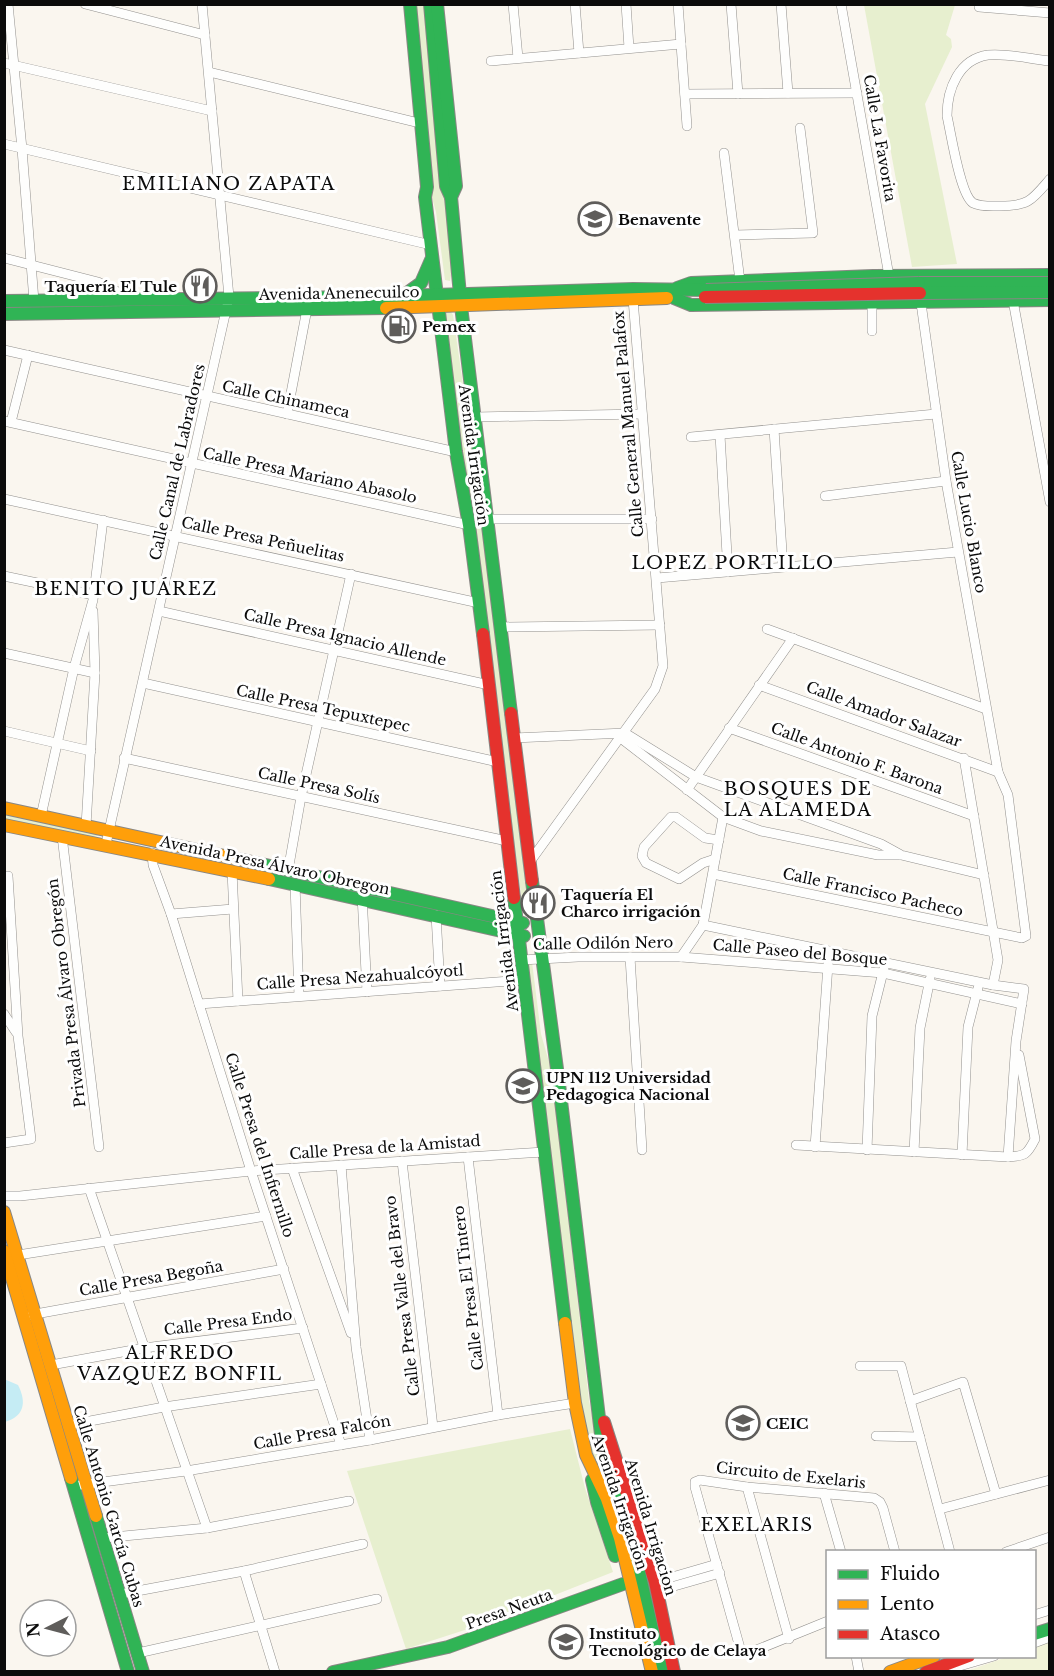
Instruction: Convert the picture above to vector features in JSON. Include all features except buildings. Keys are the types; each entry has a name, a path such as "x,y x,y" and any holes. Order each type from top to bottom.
{"main road":[{"name":"Avenida Irrigación","path":"405,4 456,452 469,525 479,603 575,1403 586,1455 625,1535 652,1671"},
{"name":"Avenida Irrigación","path":"410,4 418,120"},
{"name":"Avenida Irrigación","path":"430,4 446,186 451,197 464,333 541,958 561,1096 603,1451 662,1671"},
{"name":"Avenida Irrigación","path":"438,4 456,186 451,197"},
{"path":"432,250 421,283 405,302 427,316 442,334"},
{"path":"458,264 468,281 475,287 489,292"},
{"path":"1031,275 1048,299"},
{"path":"919,288 1009,276 1031,275 1049,278"},
{"name":"Avenida Anenecuilco","path":"674,294 691,283 873,276 890,276 919,288"},
{"path":"919,288 1049,278"},
{"name":"Avenida Anenecuilco","path":"461,300 486,305 633,299 674,294 919,288"},
{"name":"Avenida Anenecuilco","path":"4,314 228,303 438,301 461,300 489,292 633,289 674,294 691,305 872,302 919,288"},
{"path":"919,288 1048,299"},
{"path":"919,288 1013,300 1048,299"},
{"name":"Avenida Anenecuilco","path":"4,301 132,299 307,309 405,302"},
{"path":"464,333 471,317 486,305"},
{"path":"4,808 288,871 363,893 493,915 537,926"},
{"name":"Avenida Presa Álvaro Obregon","path":"4,825 152,853 295,884 363,893 436,915 539,940"},
{"path":"493,915 513,893"},
{"name":"Calle Antonio García Cubas","path":"4,1212 18,1255 29,1315 74,1486 128,1671"},
{"name":"Calle Antonio García Cubas","path":"4,1251 51,1365 143,1671"},
{"name":"Avenida Irrigacion","path":"596,1393 656,1587 674,1671"},
{"path":"586,1455 597,1502 623,1584 644,1671"},
{"name":"Presa Neuta","path":"333,1671 448,1647 623,1584"},
{"path":"890,1671 928,1658"},
{"path":"926,1671 963,1658"}],"street":[{"path":"8,4 9,64 22,149 34,301"},
{"path":"85,4 205,35"},
{"name":"Calle Canal de Labradores","path":"106,844 228,303 202,4"},
{"path":"513,4 518,58"},
{"path":"575,4 579,53"},
{"path":"626,4 629,48"},
{"path":"678,4 687,126"},
{"path":"731,4 738,94"},
{"path":"781,4 788,93"},
{"name":"Calle La Favorita","path":"841,4 890,276"},
{"path":"979,7 1050,13"},
{"path":"491,61 681,44"},
{"path":"1050,61 992,55 976,58 966,65 955,80 947,106 947,116 964,191 973,202 988,206 1022,205 1035,197 1050,179"},
{"path":"9,64 212,111"},
{"path":"209,72 418,120"},
{"path":"686,94 857,93"},
{"path":"735,235 813,232 800,128"},
{"path":"4,144 432,250"},
{"path":"724,153 740,281"},
{"path":"4,258 98,282 132,299"},
{"path":"872,331 873,276"},
{"path":"1009,276 1046,457 1050,502"},
{"name":"Calle Lucio Blanco","path":"919,288 958,552 998,772 1008,795 1026,936"},
{"name":"Calle General Manuel Palafox","path":"529,863 656,689 663,666 633,299"},
{"path":"286,414 307,309"},
{"name":"Calle Chinameca","path":"4,350 456,452"},
{"path":"8,421 28,355"},
{"path":"475,417 642,414"},
{"path":"691,437 936,414"},
{"name":"Calle Presa Mariano Abasolo","path":"8,421 469,525"},
{"path":"774,429 783,567"},
{"path":"720,435 728,572"},
{"path":"825,496 946,481"},
{"name":"Calle Presa Peñuelitas","path":"4,499 479,603"},
{"path":"487,519 652,519"},
{"path":"41,816 74,668 93,597 103,520"},
{"path":"657,578 958,552"},
{"path":"288,871 301,796 336,649 351,574"},
{"path":"4,576 93,597"},
{"path":"86,826 95,673 93,597"},
{"name":"Calle Presa Ignacio Allende","path":"159,611 489,685"},
{"path":"500,627 660,625"},
{"path":"767,629 986,710"},
{"path":"687,790 793,638"},
{"path":"4,653 95,673"},
{"name":"Calle Presa Tepuxtepec","path":"143,683 498,762"},
{"name":"Calle Amador Salazar","path":"759,685 998,772"},
{"name":"Calle Antonio F. Barona","path":"729,728 974,816"},
{"path":"4,731 90,751"},
{"path":"621,735 723,817 761,831 878,855 901,855 984,875"},
{"path":"514,738 621,735 696,777 881,844 901,855"},
{"name":"Calle Presa Solís","path":"124,758 507,841"},
{"path":"964,758 998,960 993,985"},
{"path":"715,860 703,862 679,879 646,863 642,856 644,847 671,817 676,817 705,838 719,840"},
{"name":"Calle Odilón Nero","path":"521,960 681,957 703,925 723,817"},
{"name":"Privada Presa Álvaro Obregón","path":"62,836 99,1147"},
{"name":"Calle Presa del Infiernillo","path":"152,853 153,865 171,914 251,1171 341,1445"},
{"path":"232,871 238,1001"},
{"name":"Calle Francisco Pacheco","path":"713,874 1022,938 1026,936"},
{"path":"4,876 8,876 18,1036 31,1139 4,1143"},
{"path":"295,884 299,996"},
{"path":"363,893 367,992"},
{"path":"171,914 233,909"},
{"path":"436,915 440,986"},
{"name":"Calle Paseo del Bosque","path":"681,957 883,973 1022,1004 1024,989 993,985 703,925"},
{"path":"815,1147 829,951"},
{"path":"630,957 642,1150"},
{"path":"4,980 13,961"},
{"path":"867,1150 872,1016 885,963"},
{"path":"914,1152 920,1028 932,972"},
{"name":"Calle Presa Nezahualcóyotl","path":"199,1004 524,980"},
{"path":"962,1155 968,1027 975,993 980,982"},
{"path":"1008,1157 1016,1041 1022,1004"},
{"path":"4,1014 12,1023 18,1036"},
{"path":"796,1145 962,1155 1023,1156 1030,1150 1035,1139 1016,1041"},
{"name":"Calle Presa de la Amistad","path":"7,1198 251,1171 544,1152"},
{"name":"Calle Presa El Tintero","path":"468,1157 498,1414"},
{"name":"Calle Presa Valle del Bravo","path":"402,1161 433,1427"},
{"path":"340,1165 356,1347 370,1440"},
{"path":"292,1168 356,1347"},
{"path":"89,1188 207,1528"},
{"path":"18,1255 266,1216"},
{"name":"Calle Presa Begoña","path":"29,1315 284,1269"},
{"name":"Calle Presa Endo","path":"51,1365 144,1348 303,1328"},
{"path":"860,1366 901,1366 950,1550"},
{"path":"910,1401 963,1382 996,1494"},
{"path":"69,1425 164,1407 321,1384"},
{"name":"Calle Presa Falcón","path":"74,1486 186,1471 370,1440 498,1414 575,1403"},
{"path":"876,1436 920,1437"},
{"name":"Circuito de Exelaris","path":"826,1622 789,1638 744,1653 740,1648 695,1487 696,1482 699,1480 747,1487 874,1498 880,1502 895,1550"},
{"path":"940,1509 1050,1480"},
{"path":"747,1487 789,1638"},
{"path":"824,1493 841,1550"},
{"path":"103,1538 207,1528 349,1501"},
{"path":"1009,1550 1050,1537"},
{"path":"121,1594 244,1571 363,1544"},
{"path":"656,1587 719,1568"},
{"path":"244,1571 274,1671"},
{"path":"138,1653 377,1599"},
{"path":"1036,1643 1050,1637"},
{"path":"938,1671 987,1658"}],"green space":[{"path":"411,5 427,5 453,265 450,281 445,280 436,212 429,187"},
{"path":"864,5 955,5 946,35 951,39 952,47 925,104 957,264 912,267"},
{"path":"445,312 451,312 453,315 464,391 468,395 530,912 527,915 524,912 513,843"},
{"path":"4,815 100,835 94,837 5,820"},
{"path":"532,962 541,1034 549,1062 555,1101 589,1400 605,1485 586,1437 572,1340 528,964"},
{"path":"570,1429 585,1488 613,1572 471,1628 406,1649 347,1471"},
{"path":"1049,1642 1049,1671 964,1672 1004,1658 1036,1658 1036,1647"}],"water":[{"path":"4,1379 18,1385 23,1403 20,1412 5,1422"}],"traffic: fast":[{"path":"410,4 427,187 425,197 456,452 469,525 483,634"},
{"path":"430,4 446,186 451,197 461,306 511,713"},
{"path":"437,4 456,186 451,197"},
{"path":"403,296 421,283 431,260"},
{"path":"677,288 691,283 873,276 1050,275"},
{"path":"706,290 919,283"},
{"path":"919,283 1050,283"},
{"path":"4,301 364,297 633,289 706,290"},
{"path":"920,293 1050,292"},
{"path":"674,298 691,305 1050,300"},
{"path":"4,314 386,308"},
{"path":"252,862 523,923"},
{"path":"269,879 524,936"},
{"path":"532,881 603,1451 630,1533 662,1672"},
{"path":"514,898 565,1323"},
{"path":"71,1478 128,1672"},
{"path":"592,1480 615,1556"},
{"path":"96,1516 143,1672"},
{"path":"333,1672 448,1647 623,1584"},
{"path":"1036,1633 1050,1629"}],"traffic: slow":[{"path":"386,308 667,298"},
{"path":"4,808 252,862"},
{"path":"4,825 269,879"},
{"path":"4,1212 96,1516"},
{"path":"4,1251 71,1478"},
{"path":"565,1323 575,1403 586,1455 607,1499 620,1538 652,1672"},
{"path":"890,1672 928,1658"}],"traffic: jam":[{"path":"705,297 920,293"},
{"path":"483,634 514,898"},
{"path":"511,713 532,881"},
{"path":"604,1422 655,1582 674,1672"},
{"path":"926,1672 964,1658"}],"place":[{"name":"Benavente","path":"595,219"},
{"name":"Taquería El Tule","path":"200,286"},
{"name":"Pemex","path":"399,326"},
{"name":"Taquería El Charco irrigación","path":"538,903"},
{"name":"UPN 112 Universidad Pedagogica Nacional","path":"523,1086"},
{"name":"CEIC","path":"743,1423"},
{"name":"Instituto Tecnológico de Celaya","path":"566,1642"}],"district":[{"name":"EMILIANO ZAPATA","path":"229,184"},
{"name":"LOPEZ PORTILLO","path":"733,563"},
{"name":"BENITO JUÁREZ","path":"126,589"},
{"name":"BOSQUES DE LA ALAMEDA","path":"798,799"},
{"name":"ALFREDO VAZQUEZ BONFIL","path":"180,1363"},
{"name":"EXELARIS","path":"757,1525"}]}
